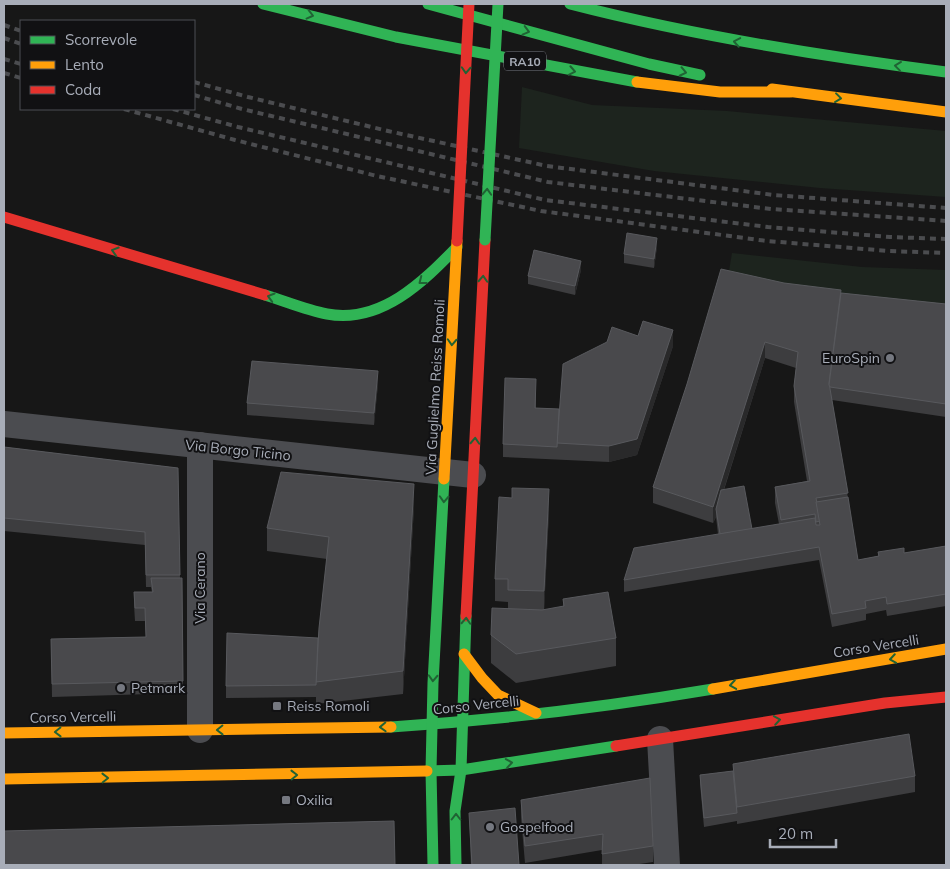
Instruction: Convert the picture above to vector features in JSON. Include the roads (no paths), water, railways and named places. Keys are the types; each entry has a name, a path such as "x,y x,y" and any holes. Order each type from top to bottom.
{"main road":[{"name":"RA10","path":"263,4 396,36 625,81 720,92 790,92"},
{"name":"RA10","path":"428,4 649,64 712,77"},
{"name":"Via Guglielmo Reiss Romoli","path":"433,865 432,725 469,4"},
{"path":"456,865 456,811 461,770 464,654 498,4"},
{"path":"570,4 676,30 747,44 946,72"},
{"name":"RA10","path":"730,81 790,92 946,112"},
{"path":"4,217 328,314 352,315 376,309 394,301 434,272 457,244"},
{"name":"Corso Vercelli","path":"4,733 432,725 651,699 946,649"},
{"path":"464,654 498,695 536,713"},
{"path":"4,779 461,770 885,703 946,697"}],"street":[{"name":"Via Borgo Ticino","path":"4,424 473,475"},
{"name":"Via Cerano","path":"200,445 200,730"},
{"path":"660,739 667,865"}],"railway":[{"path":"4,25 20,31"},
{"path":"4,38 20,44"},
{"path":"4,59 20,64"},
{"path":"4,73 20,78"},
{"path":"195,82 388,131 547,166 774,195 946,208"},
{"path":"195,95 242,109 548,182 771,209 946,221"},
{"path":"128,110 235,140 377,176 541,211 767,241 889,251 946,253"},
{"path":"177,110 238,127 545,200 768,227 890,237 946,239"}],"place":[{"name":"EuroSpin","path":"890,358"},
{"name":"Petmark","path":"121,688"},
{"name":"Reiss Romoli","path":"277,706"},
{"name":"Oxilia","path":"286,800"},
{"name":"Gospelfood","path":"490,827"}]}
